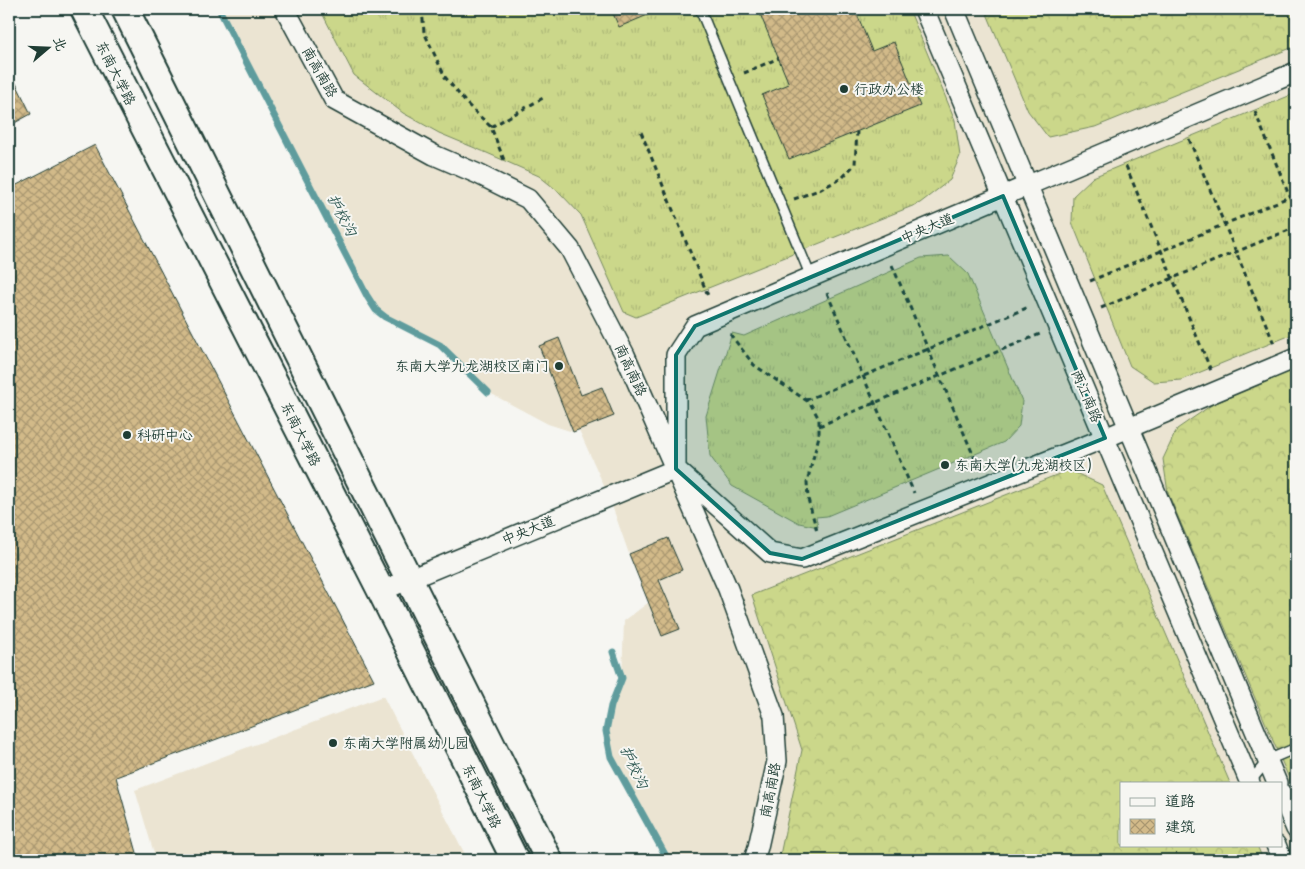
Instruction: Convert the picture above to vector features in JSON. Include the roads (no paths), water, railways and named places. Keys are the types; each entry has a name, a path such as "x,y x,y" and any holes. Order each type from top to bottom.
{"main road":[{"name":"东南大学路","path":"84,9 381,591 514,860"},
{"path":"125,9 549,860"}],"street":[{"name":"南高南路","path":"285,9 334,100 434,155 528,199 570,249 625,355 676,469 728,589 774,716 777,761 754,860"},
{"name":"两江南路","path":"924,9 1250,782"},
{"name":"两江南路","path":"954,9 1277,782"},
{"name":"中央大道","path":"381,591 676,469 676,356 696,326 1296,72"},
{"path":"676,469 770,553 802,559 1105,438 1289,361"},
{"path":"1282,795 1296,829"},
{"path":"1276,846 1282,860"}],"lane":[{"path":"700,9 781,204 815,275"},
{"path":"1250,782 1268,760 1296,748"}],"waterway":[{"name":"护校沟","path":"219,9 367,296 376,310 385,317 440,345 488,392"},
{"name":"护校沟","path":"613,652 622,678 611,706 606,731 611,757 668,860"}],"place":[{"name":"行政办公楼","path":"844,89"},
{"name":"东南大学九龙湖校区南门","path":"559,366"},
{"name":"科研中心","path":"127,435"},
{"name":"东南大学(九龙湖校区)","path":"945,465"},
{"name":"东南大学附属幼儿园","path":"333,743"}]}
